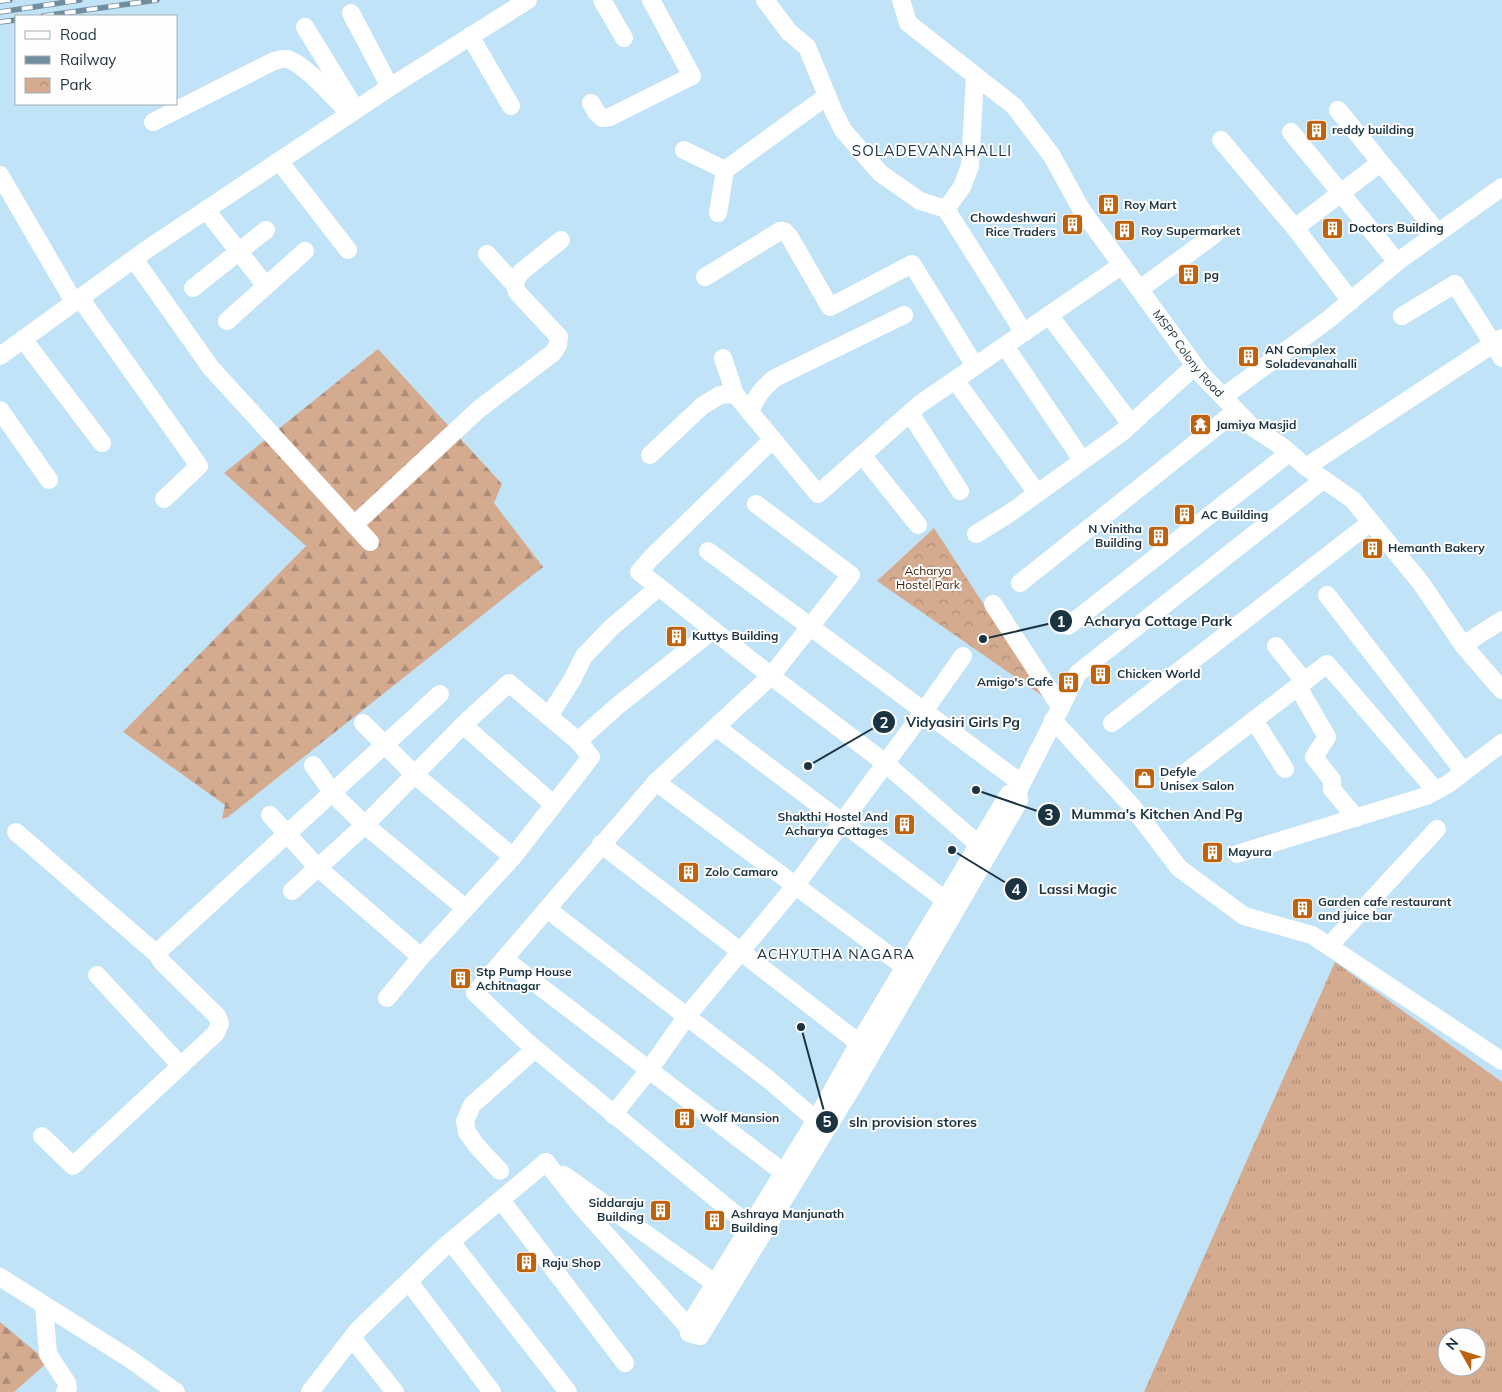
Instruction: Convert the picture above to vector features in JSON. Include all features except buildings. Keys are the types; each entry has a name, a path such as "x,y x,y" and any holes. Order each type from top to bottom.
{"street":[{"path":"0,356 134,259 206,210 390,87 528,0"},
{"path":"602,0 624,38"},
{"path":"591,103 597,114 602,118 610,117 692,76 651,0"},
{"path":"765,0 789,32 808,47 827,96 843,130 880,173 920,201 946,208 1024,333"},
{"name":"MSPP Colony Road","path":"901,0 908,23 1014,106 1052,156 1081,209 1195,366 1251,426 1353,500 1420,583 1463,645 1502,690"},
{"path":"351,13 390,87"},
{"path":"305,27 353,112"},
{"path":"470,36 512,106"},
{"path":"153,122 274,61 284,58 309,73 353,112"},
{"path":"946,208 962,186 970,166 975,77"},
{"path":"718,213 725,170 827,96"},
{"path":"1338,110 1438,233"},
{"path":"1291,132 1396,262"},
{"path":"1221,140 1295,228 1351,301"},
{"path":"684,150 725,170"},
{"path":"279,161 348,250"},
{"path":"1295,228 1380,163"},
{"path":"0,175 77,300 198,466 164,498"},
{"path":"1223,397 1329,319 1396,262 1502,187"},
{"path":"206,210 266,286"},
{"path":"193,288 266,230"},
{"path":"705,277 780,231 784,231 789,236 830,307 912,264 975,366"},
{"path":"1140,289 1215,234"},
{"path":"515,285 520,272 560,240"},
{"path":"227,321 305,251"},
{"path":"354,525 480,408 553,353 558,345 559,337 487,254"},
{"path":"134,259 211,368 370,542"},
{"path":"723,358 735,394 818,494 920,404 1122,265"},
{"path":"1306,467 1499,347 1455,284 1402,316"},
{"path":"750,412 757,395 775,378 904,315"},
{"path":"1049,315 1131,424"},
{"path":"24,339 102,443"},
{"path":"1004,346 1082,460"},
{"path":"976,534 1037,493 1131,424 1195,366"},
{"path":"956,380 1037,493"},
{"path":"650,455 702,406 720,394 735,394"},
{"path":"0,410 49,480"},
{"path":"1020,583 1236,411"},
{"path":"910,413 960,491"},
{"path":"772,440 639,572 885,763 979,845"},
{"path":"1068,626 1289,453"},
{"path":"862,455 918,525"},
{"path":"722,1287 751,1226 790,1177 816,1120 866,1047 906,967 951,904 1019,801 1020,787 1078,673 1323,480"},
{"path":"751,1226 731,1212 534,1049 475,993 656,782 771,676 812,627 851,575 756,504"},
{"path":"1112,723 1371,522"},
{"path":"708,551 924,711 1020,787"},
{"path":"549,716 572,680 584,656 612,627 659,588"},
{"path":"1327,595 1464,772"},
{"path":"993,604 1057,714 1179,868 1244,916 1312,935 1502,1061"},
{"path":"1463,645 1502,620"},
{"path":"578,741 616,707 713,630"},
{"path":"1276,646 1301,684 1327,737 1314,757 1332,780 1332,789 1356,818"},
{"path":"613,1115 649,1070 687,1016 796,885 963,656"},
{"path":"1171,784 1327,664 1436,791"},
{"path":"292,892 317,867 365,825 463,726 509,683 578,741 591,757 513,857 421,957 387,998"},
{"path":"158,955 161,949 440,694"},
{"path":"1254,720 1285,770"},
{"path":"363,723 415,775 513,857"},
{"path":"463,726 553,804"},
{"path":"716,727 951,904"},
{"path":"1237,854 1426,796 1464,772 1502,743"},
{"path":"313,766 333,793 365,825 466,908"},
{"path":"656,782 906,967"},
{"path":"546,1162 580,1205 688,1328 722,1287 790,1177 951,904 979,845 1009,794 1020,787"},
{"path":"270,815 317,867 421,957"},
{"path":"1329,946 1437,829"},
{"path":"16,832 158,955 162,962 217,1016 220,1023 216,1034 73,1166 42,1136"},
{"path":"602,844 866,1047"},
{"path":"547,909 768,1079 816,1120"},
{"path":"504,959 790,1177"},
{"path":"97,975 181,1066"},
{"path":"500,1171 476,1145 467,1132 465,1121 472,1105 534,1049"},
{"path":"546,1162 722,1287"},
{"path":"310,1392 358,1330 451,1242 546,1162"},
{"path":"501,1200 625,1363"},
{"path":"451,1242 568,1392"},
{"path":"0,1277 130,1358 176,1392"},
{"path":"409,1282 492,1392"},
{"path":"44,1305 48,1354 67,1383 68,1388 65,1392"},
{"path":"352,1338 395,1392"}],"green space":[{"path":"378,349 502,484 494,503 543,567 228,817 222,819 225,805 123,732 306,546 224,473"},
{"name":"Acharya Hostel Park","path":"934,528 1044,697 877,581"},
{"path":"1335,962 1502,1082 1502,1392 1144,1392"},
{"path":"0,1322 48,1362 14,1392 0,1392"}],"railway":[{"path":"0,1 10,0"},
{"path":"0,12 80,0"},
{"path":"50,15 157,0"},
{"path":"0,22 15,20"}],"place":[{"name":"reddy building","path":"1316,130"},
{"name":"Roy Mart","path":"1108,205"},
{"name":"Chowdeshwari Rice Traders","path":"1072,225"},
{"name":"Doctors Building","path":"1333,228"},
{"name":"Roy Supermarket","path":"1125,231"},
{"name":"pg","path":"1188,275"},
{"name":"AN Complex Soladevanahalli","path":"1249,357"},
{"name":"Jamiya Masjid","path":"1200,425"},
{"name":"AC Building","path":"1185,515"},
{"name":"N Vinitha Building","path":"1158,536"},
{"name":"Hemanth Bakery","path":"1372,548"},
{"name":"Kuttys Building","path":"676,636"},
{"name":"Acharya Cottage Park","path":"983,639"},
{"name":"Chicken World","path":"1101,674"},
{"name":"Amigo's Cafe","path":"1069,682"},
{"name":"Vidyasiri Girls Pg","path":"808,766"},
{"name":"Defyle Unisex Salon","path":"1144,779"},
{"name":"Mumma's Kitchen And Pg","path":"976,790"},
{"name":"Shakthi Hostel And Acharya Cottages","path":"904,824"},
{"name":"Lassi Magic","path":"952,850"},
{"name":"Mayura","path":"1212,852"},
{"name":"Zolo Camaro","path":"689,872"},
{"name":"Garden cafe restaurant and juice bar","path":"1302,909"},
{"name":"Stp Pump House Achitnagar","path":"460,979"},
{"name":"sln provision stores","path":"801,1027"},
{"name":"Wolf Mansion","path":"684,1118"},
{"name":"Siddaraju Building","path":"660,1210"},
{"name":"Ashraya Manjunath Building","path":"715,1221"},
{"name":"Raju Shop","path":"526,1263"}],"district":[{"name":"SOLADEVANAHALLI","path":"932,151"},
{"name":"ACHYUTHA NAGARA","path":"836,954"}]}
